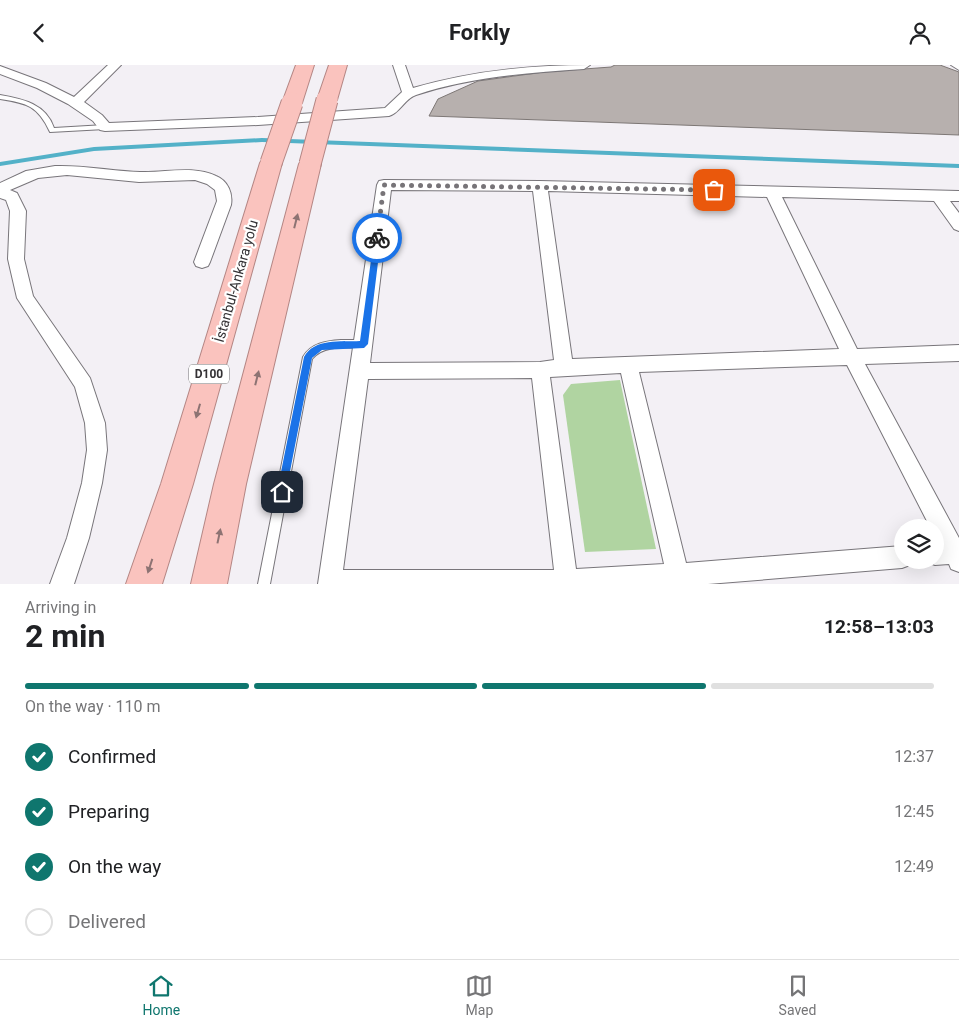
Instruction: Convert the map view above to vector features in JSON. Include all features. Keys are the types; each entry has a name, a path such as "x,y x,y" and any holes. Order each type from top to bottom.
{"highway":[{"name":"İstanbul-Ankara yolu","path":"144,584 177,484 271,163 305,65"},
{"path":"209,584 230,484 310,164 338,65"}],"street":[{"path":"75,103 115,65"},
{"path":"399,65 408,93"},
{"path":"0,70 34,82 75,103 97,117 105,127 258,121 389,112 408,93 446,82 480,75 584,65"},
{"path":"0,191 20,178 53,171 73,170 140,177 188,176 211,179 220,186 225,198 202,262"},
{"path":"894,558 679,579 567,582 330,583 364,344 384,185 540,186 959,196"},
{"path":"540,186 564,367"},
{"path":"0,191 12,197 18,211 16,259 25,298 84,384 95,423 97,450 92,483 78,539 62,584"},
{"path":"772,191 851,355 952,555"},
{"path":"938,195 959,225"},
{"path":"360,371 540,370 628,364 851,355 959,353"},
{"path":"628,364 679,579"},
{"path":"540,370 567,582"}],"lane":[{"path":"0,97 20,100 36,108 46,116 52,130 105,127"},
{"path":"264,584 308,357 320,347 364,344"}],"green space":[{"path":"620,380 656,549 585,552 563,395 571,384"}],"building":[{"path":"615,65 940,65 959,72 959,135 429,116 438,99 478,81 544,72 611,67"}],"waterway":[{"path":"0,164 94,149 262,140 959,166"}],"way so far":[{"path":"377,238 384,185 714,190"}],"route":[{"path":"282,492 308,357 315,349 320,347 364,344 377,238"}]}
